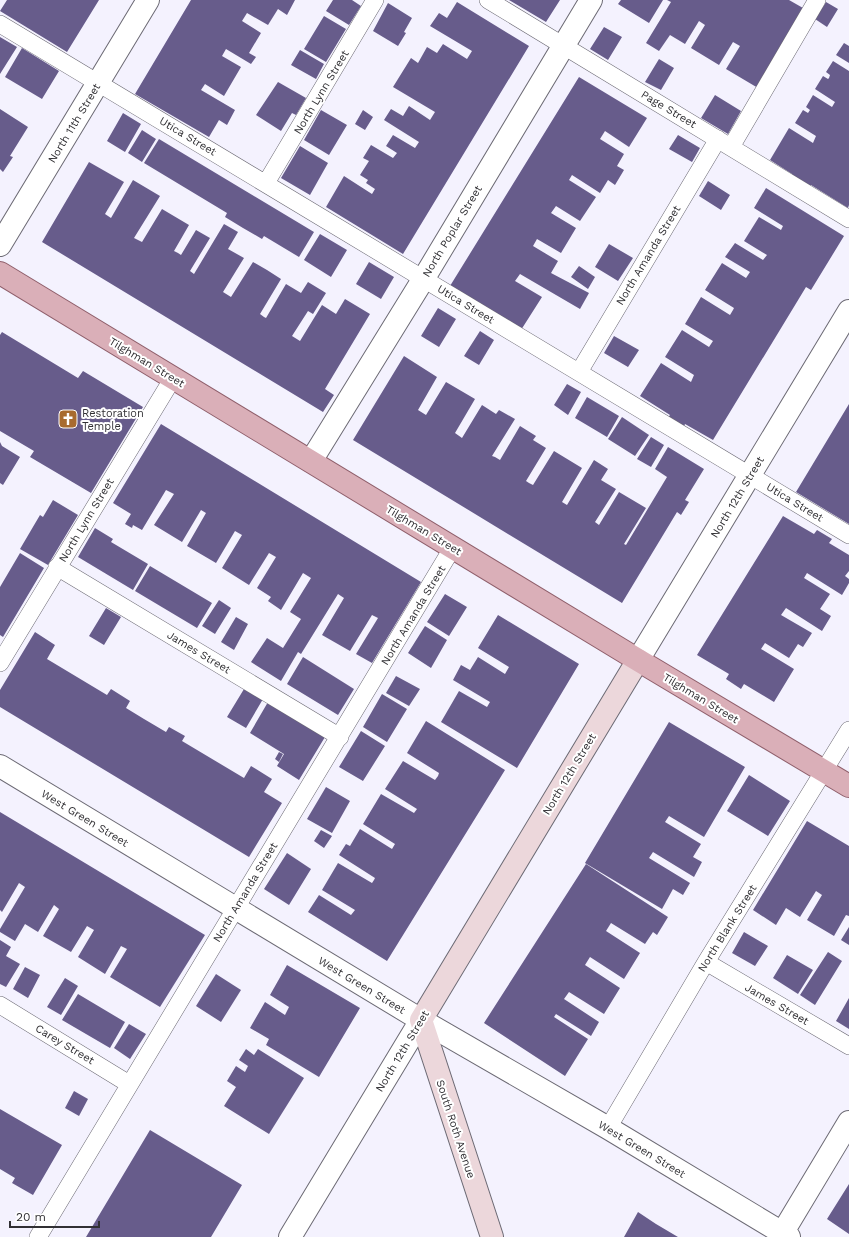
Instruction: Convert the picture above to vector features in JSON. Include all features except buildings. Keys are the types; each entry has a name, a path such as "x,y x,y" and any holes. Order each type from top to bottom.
{"main road":[{"name":"Tilghman Street","path":"0,273 638,660 849,786"},
{"name":"North 12th Street","path":"421,1020 638,660"},
{"name":"South Roth Avenue","path":"421,1020 492,1237"}],"street":[{"name":"North 11th Street","path":"0,245 148,0"},
{"name":"North Poplar Street","path":"311,461 424,278 591,0"},
{"name":"North 12th Street","path":"638,660 849,311"},
{"name":"West Green Street","path":"0,766 421,1020 608,1128 784,1236"},
{"name":"North 12th Street","path":"290,1237 421,1020"},
{"path":"784,1236 849,1122"}],"lane":[{"name":"North Lynn Street","path":"266,183 375,0"},
{"name":"Page Street","path":"488,0 849,219"},
{"name":"North Amanda Street","path":"579,372 817,0"},
{"name":"Utica Street","path":"0,24 99,82 849,535"},
{"name":"North Lynn Street","path":"0,663 173,378"},
{"name":"North Amanda Street","path":"38,1237 453,547"},
{"name":"James Street","path":"58,567 340,737"},
{"name":"North Blank Street","path":"608,1128 706,962 849,730"},
{"name":"James Street","path":"706,962 849,1046"},
{"name":"Carey Street","path":"0,1005 129,1084"}],"place":[{"name":"Restoration Temple","path":"68,419"}]}
